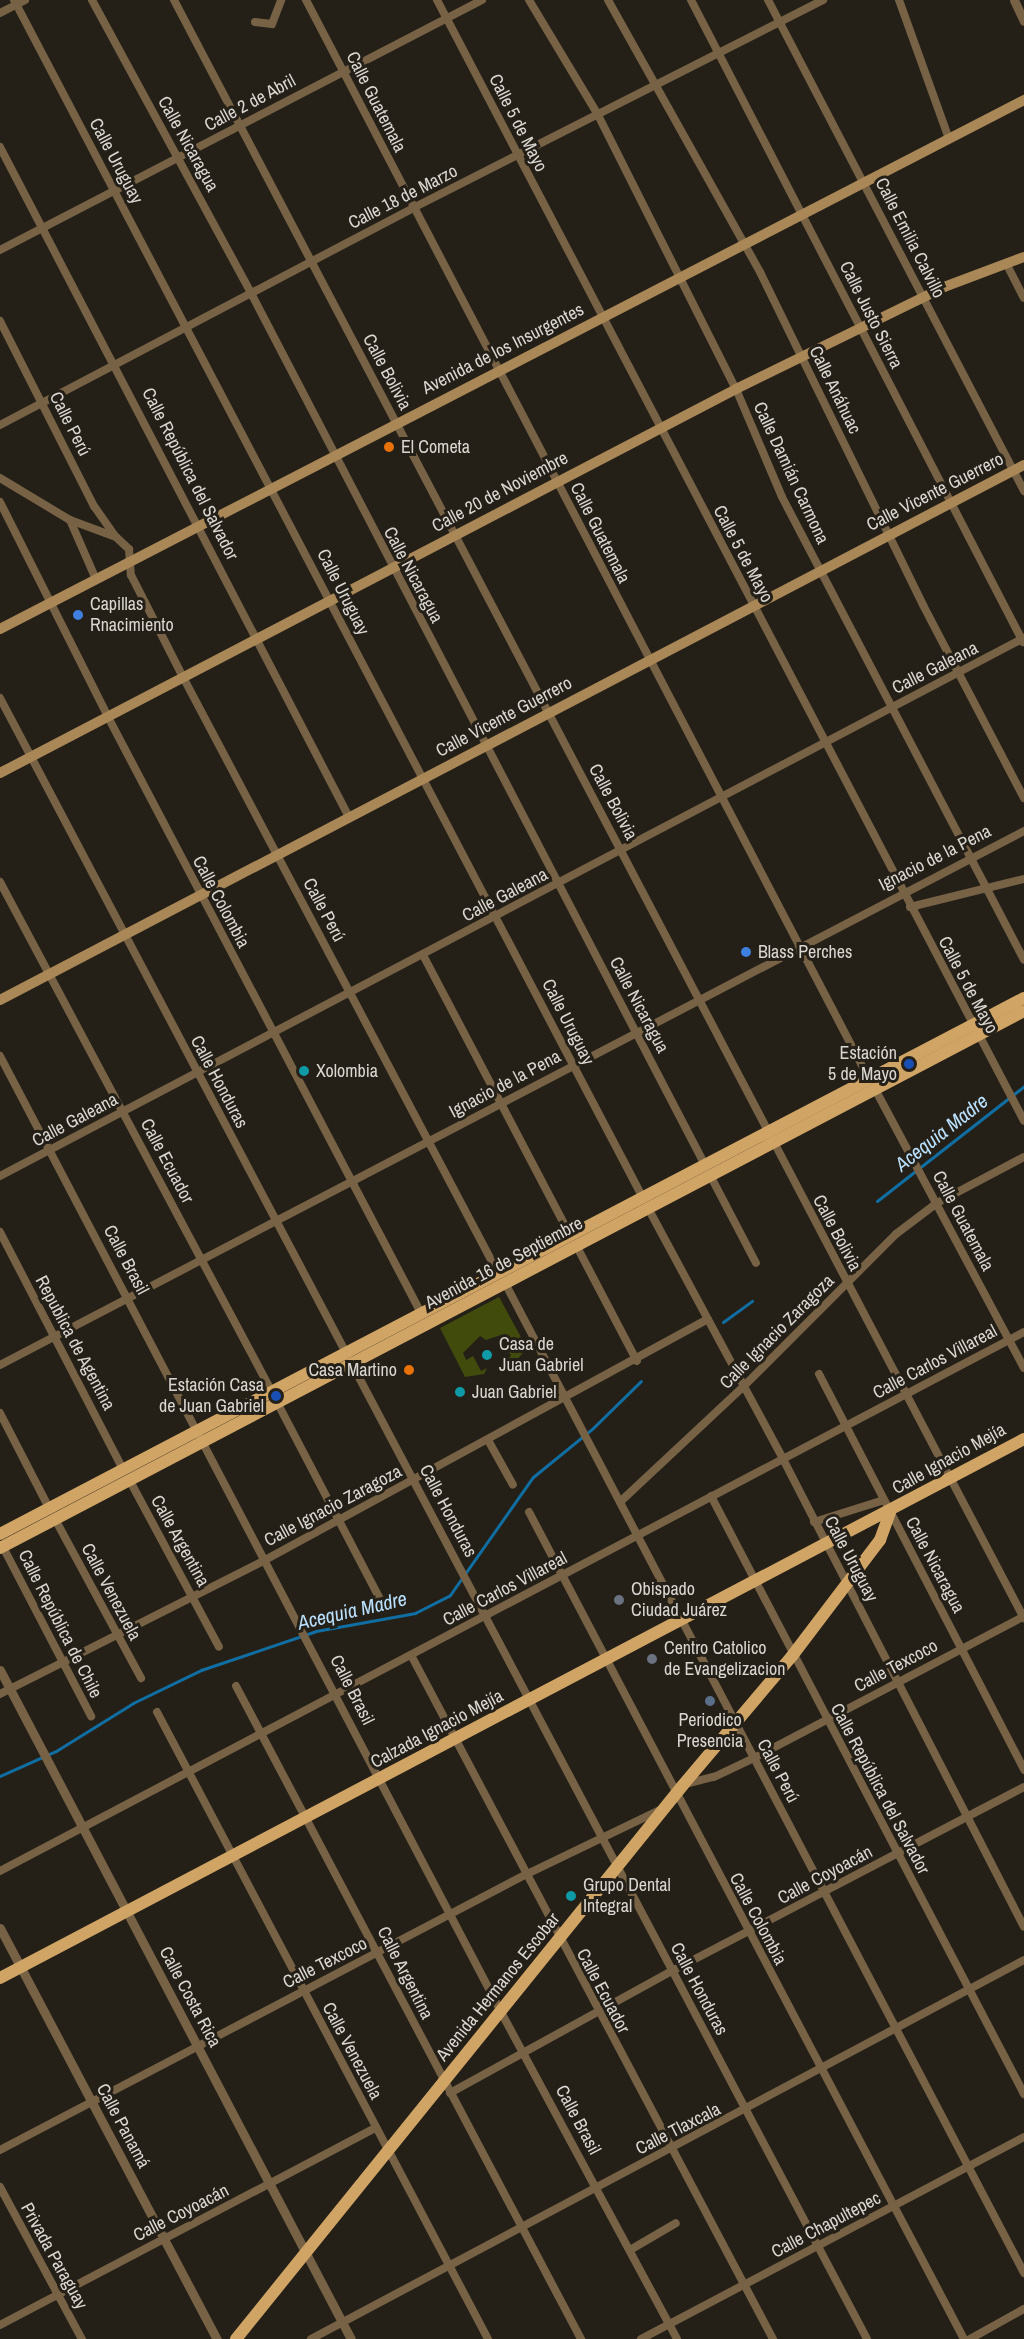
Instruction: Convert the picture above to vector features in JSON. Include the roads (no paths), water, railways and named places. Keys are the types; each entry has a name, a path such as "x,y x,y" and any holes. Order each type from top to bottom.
{"main road":[{"name":"Avenida de los Insurgentes","path":"0,629 198,523 1024,100"},
{"name":"Calle 20 de Noviembre","path":"0,773 393,568 556,480 736,389 923,297 1024,257"},
{"name":"Calle Vicente Guerrero","path":"0,1000 819,570 1024,465"},
{"name":"Avenida 16 de Septiembre","path":"52,1514 130,1481 278,1404 353,1364 502,1278 975,1030 1024,998"},
{"name":"Avenida 16 de Septiembre","path":"975,1030 1024,1011"},
{"name":"Avenida 16 de Septiembre","path":"1,1543 123,1469 421,1313 502,1278"},
{"name":"Calle Ignacio Mejía","path":"890,1512 1024,1439"},
{"name":"Calzada Ignacio Mejía","path":"0,1978 825,1544 890,1512"},
{"name":"Avenida Hermanos Escobar","path":"236,2339 306,2254 387,2149 447,2087 501,2012 619,1868 680,1789 792,1656 880,1540 890,1512"}],"street":[{"path":"0,13 16,2 25,0"},
{"name":"Calle Nicaragua","path":"92,0 251,293 756,1263"},
{"name":"Calle Bolivia","path":"174,0 241,124 769,1138 1024,1617"},
{"path":"255,22 272,24 281,0"},
{"name":"Calle Guatemala","path":"306,0 649,660 1024,1368"},
{"name":"Calle 5 de Mayo","path":"437,0 826,742 902,892 1024,1121"},
{"name":"Calle 2 de Abril","path":"0,250 482,0"},
{"name":"Calle Damián Carmona","path":"529,0 597,113 736,389 764,459 819,570 1024,960"},
{"name":"Calle Anáhuac","path":"608,0 744,244 958,672 1024,798"},
{"name":"Calle Justo Sierra","path":"691,0 1023,640"},
{"name":"Calle Emilia Calvillo","path":"768,0 1024,491"},
{"name":"Calle 18 de Marzo","path":"0,425 653,84 823,0"},
{"path":"899,0 949,138"},
{"path":"1014,0 1024,21"},
{"name":"Calle Uruguay","path":"16,2 114,190 189,327 645,1203 783,1459 1024,1927"},
{"name":"Calle República del Salvador","path":"0,147 116,365 349,817"},
{"path":"1006,263 1024,298"},
{"name":"Calle Perú","path":"0,321 94,506 116,537 129,549 131,575 183,677 502,1278 576,1423 620,1502 1024,2273"},
{"path":"0,478 70,520 116,537"},
{"name":"Calle Colombia","path":"0,502 200,896 421,1313"},
{"path":"70,520 95,578"},
{"name":"Calle Galeana","path":"0,1176 197,1071 559,884 891,707 1023,640"},
{"name":"Calle Honduras","path":"0,698 123,936 347,1352 867,2339"},
{"name":"Ignacio de la Pena","path":"0,1365 971,856 1024,831"},
{"path":"910,907 1024,879"},
{"name":"Calle Ecuador","path":"0,882 272,1392"},
{"path":"423,955 637,1361"},
{"name":"Calle Brasil","path":"0,1056 265,1560 312,1644 501,2012 677,2339"},
{"name":"Calle Ignacio Zaragoza","path":"620,1502 744,1386 896,1234 937,1203 1024,1157"},
{"name":"Republica de Agentina","path":"0,1232 123,1469"},
{"name":"Calle Ignacio Zaragoza","path":"0,1694 192,1594 265,1560 637,1361 711,1326"},
{"name":"Calle Carlos Villareal","path":"0,1871 1024,1332"},
{"name":"Calle Nicaragua","path":"819,1374 1024,1770"},
{"path":"278,1404 337,1521 385,1609"},
{"name":"Calle Venezuela","path":"0,1413 116,1635 141,1678"},
{"path":"488,1440 513,1485"},
{"name":"Calle Argentina","path":"130,1481 219,1647"},
{"name":"Calle República del Salvador","path":"711,1497 897,1854 972,1989 1024,2094"},
{"path":"814,1522 884,1500"},
{"name":"Calle Colombia","path":"529,1512 606,1661 680,1789 748,1932 964,2339"},
{"name":"Calle República de Chile","path":"1,1543 65,1661 90,1716"},
{"name":"Calle Texcoco","path":"680,1789 714,1777 754,1758 1024,1617"},
{"name":"Calle Ecuador","path":"411,1655 596,2011 773,2339"},
{"name":"Calle Costa Rica","path":"0,1670 351,2339"},
{"name":"Calle Argentina","path":"236,1686 581,2339"},
{"name":"Calle Venezuela","path":"157,1712 488,2339"},
{"name":"Calle Coyoacán","path":"447,2087 523,2051 1024,1787"},
{"name":"Calle Texcoco","path":"0,2150 525,1875 602,1836 665,1808"},
{"name":"Calle Panamá","path":"0,1928 217,2339"},
{"name":"Calle Tlaxcala","path":"311,2339 521,2226 747,2110 1024,1960"},
{"name":"Calle Coyoacán","path":"0,2325 376,2128"},
{"name":"Calle Chapultepec","path":"640,2339 1024,2137"},
{"name":"Privada Paraguay","path":"0,2187 82,2339"},
{"path":"630,2250 676,2223"},
{"path":"970,2339 1024,2309"}],"waterway":[{"name":"Acequia Madre","path":"877,1201 1024,1086"},
{"name":"Acequia Madre","path":"723,1322 752,1301"},
{"name":"Acequia Madre","path":"0,1776 56,1751 133,1703 201,1670 316,1631 415,1613 450,1595 533,1477 593,1428 641,1381"}],"place":[{"name":"El Cometa","path":"389,447"},
{"name":"Capillas Rnacimiento","path":"78,615"},
{"name":"Blass Perches","path":"746,952"},
{"name":"Estación 5 de Mayo","path":"909,1064"},
{"name":"Xolombia","path":"304,1071"},
{"name":"Casa de Juan Gabriel","path":"487,1355"},
{"name":"Casa Martino","path":"409,1370"},
{"name":"Juan Gabriel","path":"460,1392"},
{"name":"Estación Casa de Juan Gabriel","path":"276,1396"},
{"name":"Obispado Ciudad Juárez","path":"619,1600"},
{"name":"Centro Catolico de Evangelizacion","path":"652,1659"},
{"name":"Periodico Presencia","path":"710,1701"},
{"name":"Grupo Dental Integral","path":"571,1896"}]}
